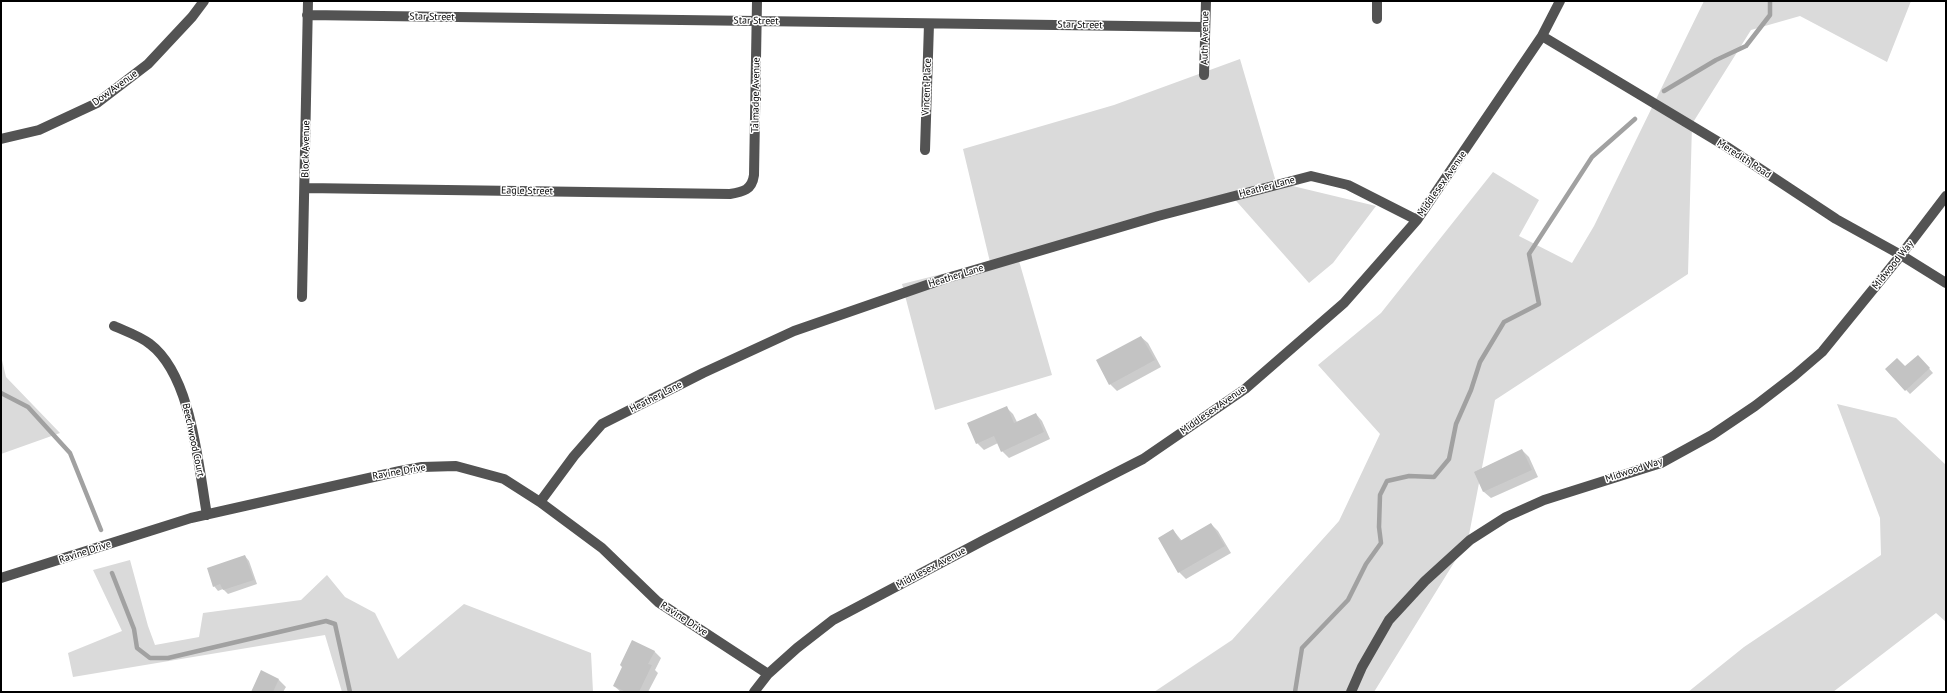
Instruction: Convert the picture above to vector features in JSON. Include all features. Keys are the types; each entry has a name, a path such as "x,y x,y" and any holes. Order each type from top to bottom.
{"street":[{"name":"Dow Avenue","path":"1,139 39,130 97,103 148,64 192,17 204,1"},
{"name":"Block Avenue","path":"302,296 302,226 305,188 308,1"},
{"name":"Talmadge Avenue","path":"749,188 753,181 754,175 757,1"},
{"name":"Auth Avenue","path":"1204,76 1206,1"},
{"path":"1377,1 1377,19"},
{"name":"Middlesex Avenue","path":"754,692 768,674 834,620 990,537 1143,459 1245,389 1344,303 1417,220 1542,36 1560,1"},
{"name":"Star Street","path":"307,15 1205,27"},
{"name":"Vincent Place","path":"925,150 929,24"},
{"name":"Meredith Road","path":"1542,36 1727,148 1836,219 1901,255 1946,283"},
{"name":"Heather Lane","path":"540,502 574,456 602,424 703,373 794,331 944,279 1158,216 1311,176 1348,185 1417,220"},
{"name":"Eagle Street","path":"305,188 730,194 749,188"},
{"name":"Midwood Way","path":"1351,692 1362,667 1389,620 1425,581 1470,540 1506,517 1544,500 1661,463 1712,435 1755,406 1822,352 1901,255 1946,196"},
{"name":"Beechwood Court","path":"114,326 150,344 167,362 182,391 190,417 208,514"},
{"name":"Ravine Drive","path":"1,578 208,514 422,467 456,466 504,479 540,502 602,548 658,602 768,674"}],"shaded area":[{"path":"1704,1 1911,1 1887,62 1800,16 1751,30 1692,124 1688,274 1495,400 1468,540 1374,692 1154,692 1232,640 1339,521 1380,434 1318,365 1381,313 1493,172 1539,200 1519,236 1572,263 1594,226"},
{"path":"1240,59 1276,182 1376,206 1333,263 1309,283 1230,194 1017,254 1052,375 935,410 902,284 990,262 963,149 1114,105"},
{"path":"1,356 6,377 60,433 1,454"},
{"path":"1837,404 1896,418 1946,465 1946,622 1936,613 1833,692 1688,692 1744,647 1881,555 1880,518"},
{"path":"130,560 148,626 155,645 199,637 203,613 301,600 327,575 345,597 375,613 398,659 464,604 591,653 593,692 342,692 325,635 73,677 68,653 122,631 93,570"}],"building":[{"path":"1141,336 1155,360 1109,385 1096,360"},
{"path":"1918,355 1930,368 1905,391 1885,369 1897,358 1905,366"},
{"path":"1007,406 1014,423 1036,413 1044,432 1001,452 994,436 976,444 967,423"},
{"path":"1522,449 1532,470 1483,492 1474,472"},
{"path":"1211,523 1225,546 1178,573 1158,538 1173,529 1180,541"},
{"path":"245,555 254,580 223,590 220,584 213,587 207,568"},
{"path":"632,640 655,651 648,664 652,665 639,692 626,692 613,686 622,667 620,665"},
{"path":"261,670 279,679 273,692 251,692"}],"waterway":[{"path":"1664,91 1716,60 1746,46 1770,15 1770,1"},
{"path":"1295,692 1302,648 1348,600 1366,564 1381,543 1379,527 1380,495 1387,481 1409,476 1434,477 1449,459 1456,424 1471,390 1480,362 1504,322 1539,304 1529,254 1592,157 1635,119"},
{"path":"1,393 28,407 70,453 101,530"},
{"path":"112,573 134,629 137,648 150,658 168,658 326,621 335,624 350,692"}]}
